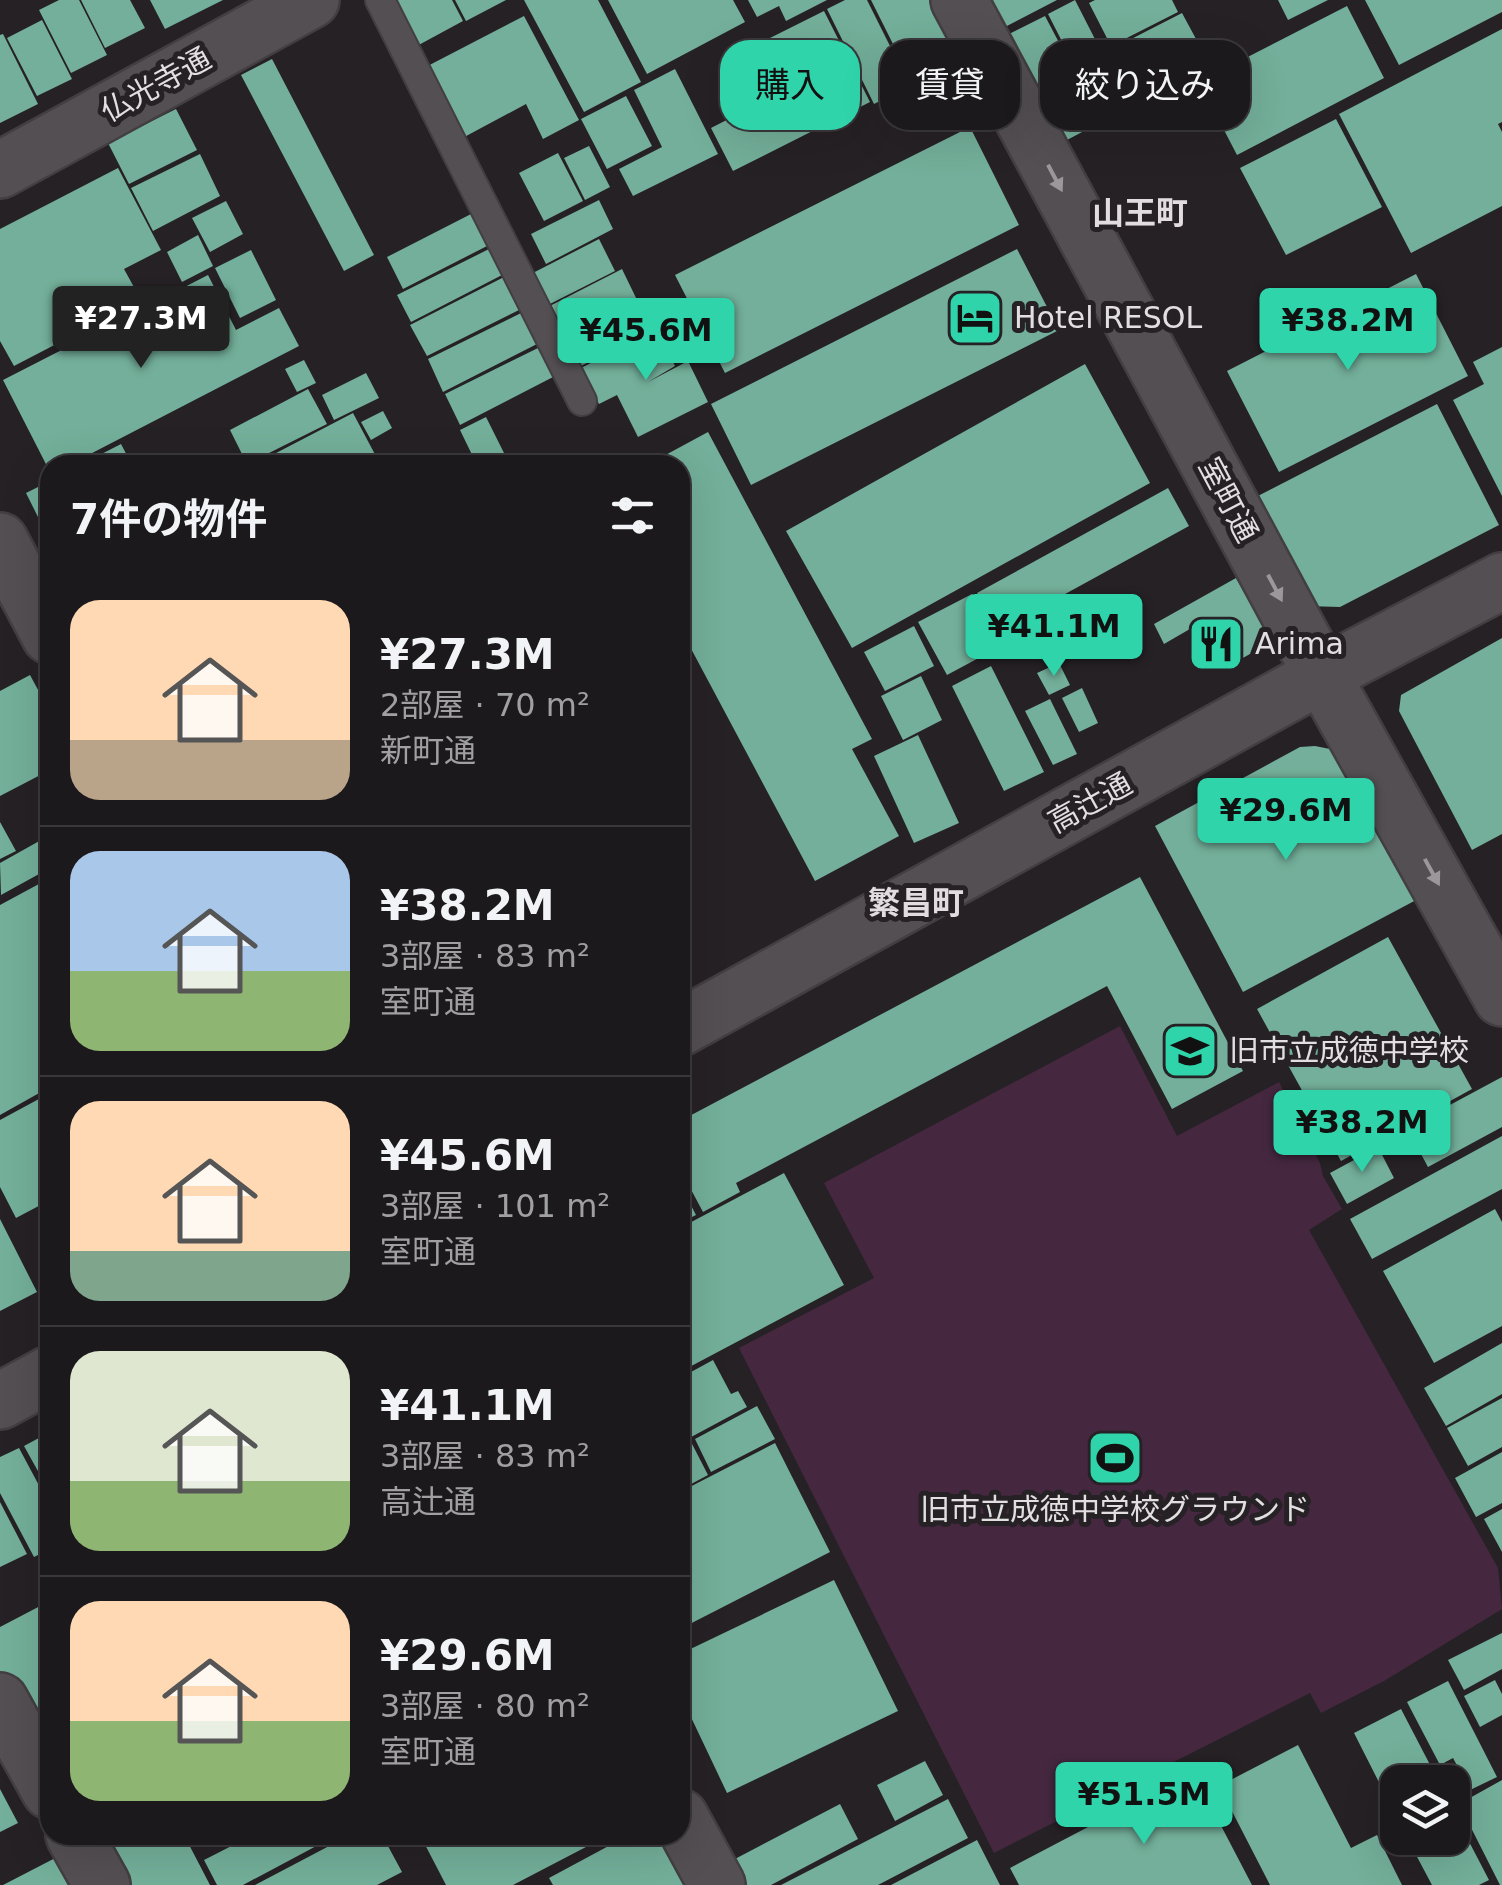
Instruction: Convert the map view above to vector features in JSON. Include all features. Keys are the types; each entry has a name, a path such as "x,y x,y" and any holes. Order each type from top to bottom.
{"street":[{"name":"仏光寺通","path":"0,170 257,13 311,0"},
{"name":"室町通","path":"959,0 1322,675 1502,998"},
{"path":"0,541 40,617"},
{"name":"高辻通","path":"690,1023 1322,675 1502,581"},
{"path":"0,1401 40,1379"},
{"path":"0,1701 40,1773"},
{"path":"690,1835 717,1885"},
{"path":"80,1845 102,1885"}],"lane":[{"path":"380,0 582,401"}],"shaded area":[{"name":"旧市立成徳中学校グラウンド","path":"1120,1026 1177,1136 1279,1082 1342,1209 1309,1230 1498,1568 1502,1609 1384,1681 1321,1713 1310,1693 994,1853 739,1348 874,1278 824,1183"}],"building":[{"path":"59,0 79,0 107,55 71,73 39,10"},
{"path":"81,0 130,0 145,28 105,48"},
{"path":"150,0 223,0 165,29"},
{"path":"452,0 463,21 415,47 392,2"},
{"path":"455,0 506,0 466,21"},
{"path":"524,0 598,0 641,82 584,112"},
{"path":"608,0 733,0 745,22 647,74"},
{"path":"748,0 827,0 786,21 779,6 757,17"},
{"path":"845,0 867,0 887,40 880,40 880,101 874,104 860,76 860,40 842,40 827,9"},
{"path":"871,0 929,0 949,40 891,40"},
{"path":"992,0 1057,0 1005,27"},
{"path":"1075,0 1095,40 1061,40 1048,14"},
{"path":"1172,0 1178,12 1123,40 1108,40 1089,3"},
{"path":"1278,0 1328,0 1288,20"},
{"path":"1365,0 1502,0 1502,12 1399,65"},
{"path":"1347,6 1384,78 1237,155 1224,130 1250,130 1250,56"},
{"path":"824,11 839,40 766,40"},
{"path":"1182,13 1197,40 1129,40"},
{"path":"524,16 579,120 543,139 526,104 455,142 418,71"},
{"path":"1045,16 1058,40 1040,40 1040,88 1020,55 1020,40 1012,40 1009,34"},
{"path":"42,20 72,79 37,96 7,38"},
{"path":"1502,29 1502,122 1498,124 1502,132 1502,206 1411,253 1339,114"},
{"path":"3,34 38,104 0,123 0,35"},
{"path":"272,59 374,255 344,271 241,75"},
{"path":"675,69 718,154 633,196 619,169 662,147 634,90"},
{"path":"860,82 870,102 860,107"},
{"path":"626,96 652,146 607,169 581,119"},
{"path":"176,109 197,150 129,184 108,143"},
{"path":"1336,119 1382,207 1286,255 1240,168"},
{"path":"720,123 720,130 814,130 733,171 711,128"},
{"path":"964,130 972,130 1019,225 725,373 675,275"},
{"path":"1059,130 1086,130 1065,141"},
{"path":"589,146 610,187 585,200 564,158"},
{"path":"558,153 583,201 544,221 519,173"},
{"path":"200,154 220,196 153,231 131,188"},
{"path":"118,168 161,250 124,269 141,300 14,366 0,341 0,229"},
{"path":"599,200 613,229 546,264 531,234"},
{"path":"226,201 243,234 210,252 192,218"},
{"path":"473,213 489,245 403,289 387,257"},
{"path":"198,235 213,266 182,282 167,252"},
{"path":"599,239 615,271 542,308 527,276"},
{"path":"491,248 504,274 411,322 397,295"},
{"path":"1017,249 1059,330 751,485 711,404"},
{"path":"251,250 276,300 240,318 215,268"},
{"path":"622,269 638,302 560,341 544,309"},
{"path":"1416,274 1468,376 1279,472 1227,371"},
{"path":"208,275 236,330 279,308 299,346 88,455 41,455 3,380"},
{"path":"504,277 521,309 427,356 410,325"},
{"path":"640,304 652,330 575,369 561,344"},
{"path":"521,313 537,344 443,392 428,359"},
{"path":"657,329 675,366 648,382 688,361 708,402 638,437 617,395 599,404 581,368"},
{"path":"540,347 555,376 460,425 445,394"},
{"path":"1502,347 1502,496 1453,400 1484,384 1473,362"},
{"path":"304,360 316,383 297,392 285,369"},
{"path":"1085,364 1150,483 852,648 786,531"},
{"path":"366,373 379,398 334,420 322,395"},
{"path":"308,389 327,424 265,455 242,455 230,430"},
{"path":"1437,404 1499,525 1340,607 1306,606 1252,499"},
{"path":"383,411 392,428 371,440 361,422"},
{"path":"353,413 375,455 272,455"},
{"path":"486,417 505,455 472,455 460,430"},
{"path":"708,432 872,739 852,749 899,836 815,881 690,647 690,455 665,455"},
{"path":"121,444 127,455 100,455"},
{"path":"40,486 40,521 26,493"},
{"path":"1168,488 1189,526 998,631 977,593"},
{"path":"1236,578 1273,641 1227,667 1202,622 1164,644 1154,624"},
{"path":"972,594 1001,646 947,675 918,622"},
{"path":"914,626 934,666 885,691 864,652"},
{"path":"1502,638 1502,834 1472,850 1399,711 1401,695"},
{"path":"1059,663 1070,685 1049,695 1037,673"},
{"path":"991,666 1044,772 1004,791 952,686"},
{"path":"30,675 40,694 40,775 0,796 0,691"},
{"path":"921,676 942,720 903,740 881,696"},
{"path":"1082,688 1098,723 1079,732 1062,698"},
{"path":"1050,699 1077,754 1053,765 1025,711"},
{"path":"918,735 959,823 914,843 874,756"},
{"path":"1300,747 1330,749 1341,757 1418,899 1243,992 1155,826"},
{"path":"0,822 16,851 0,859"},
{"path":"40,841 40,874 1,895 0,863"},
{"path":"1140,877 1243,1071 1172,1109 1107,986 736,1183 740,1192 703,1212 690,1188 690,1116"},
{"path":"40,883 40,1093 0,1115 0,905"},
{"path":"1388,937 1472,1089 1341,1161 1257,1009"},
{"path":"1502,1077 1502,1127 1428,1167 1407,1128"},
{"path":"40,1098 40,1205 16,1218 0,1187 0,1120"},
{"path":"1502,1136 1502,1189 1372,1259 1350,1219"},
{"path":"1378,1147 1394,1178 1347,1204 1330,1173"},
{"path":"784,1173 844,1285 690,1367 690,1223"},
{"path":"1495,1209 1502,1222 1502,1326 1434,1363 1383,1271"},
{"path":"0,1219 37,1292 0,1311"},
{"path":"1502,1343 1502,1394 1446,1426 1424,1388"},
{"path":"713,1360 731,1394 738,1391 747,1407 690,1438 690,1373"},
{"path":"1502,1398 1502,1447 1468,1466 1447,1428"},
{"path":"757,1406 775,1439 711,1472 695,1439"},
{"path":"40,1437 40,1475 24,1446"},
{"path":"690,1440 708,1475 690,1485"},
{"path":"775,1443 830,1552 690,1624 690,1487"},
{"path":"19,1448 40,1487 40,1554 34,1557 0,1493 0,1457"},
{"path":"1502,1452 1502,1503 1476,1517 1455,1478"},
{"path":"0,1502 27,1554 0,1567"},
{"path":"1502,1509 1502,1552 1484,1519"},
{"path":"834,1580 898,1711 727,1793 690,1715 690,1649"},
{"path":"40,1606 40,1735 32,1739 0,1677 0,1627"},
{"path":"1502,1633 1502,1669 1464,1690 1448,1660"},
{"path":"1495,1680 1502,1694 1502,1715 1480,1727 1464,1696"},
{"path":"1448,1681 1497,1777 1470,1790 1470,1765 1457,1765 1453,1758 1440,1765 1407,1702"},
{"path":"1401,1709 1430,1765 1380,1765 1380,1784 1354,1733"},
{"path":"1298,1745 1351,1848 1377,1835 1380,1855 1387,1855 1402,1885 1270,1885 1219,1786"},
{"path":"925,1761 943,1795 895,1821 877,1785"},
{"path":"1193,1772 1252,1885 1019,1885 1010,1868"},
{"path":"1502,1780 1502,1885 1470,1826 1470,1798"},
{"path":"0,1789 18,1823 0,1832"},
{"path":"948,1799 968,1838 878,1885 781,1885"},
{"path":"840,1804 858,1839 771,1885 745,1885 733,1860"},
{"path":"977,1840 1000,1885 891,1885"},
{"path":"1470,1844 1489,1880 1479,1885 1432,1885 1416,1855 1470,1855"},
{"path":"107,1845 189,1845 210,1885 128,1885"},
{"path":"233,1845 318,1845 243,1885 217,1885 204,1860"},
{"path":"331,1845 387,1845 402,1872 377,1885 255,1885"},
{"path":"425,1845 590,1845 513,1885 446,1885"},
{"path":"610,1845 663,1845 685,1885 553,1885 549,1878"},
{"path":"63,1854 79,1885 3,1885"}],"place":[{"name":"Hotel RESOL","path":"975,318"},
{"name":"Arima","path":"1216,644"},
{"name":"旧市立成徳中学校","path":"1190,1051"},
{"name":"旧市立成徳中学校グラウンド","path":"1115,1458"}],"district":[{"name":"山王町","path":"1140,213"},
{"name":"繁昌町","path":"916,903"}]}
